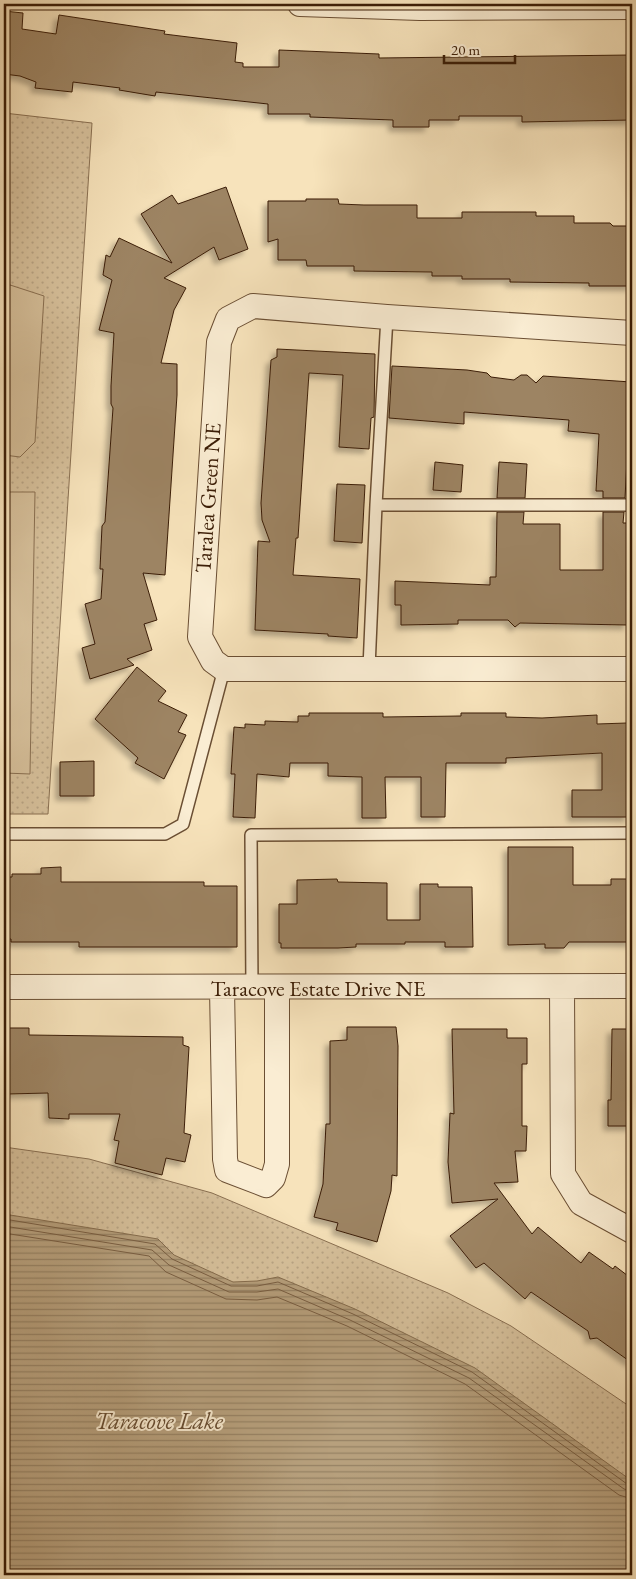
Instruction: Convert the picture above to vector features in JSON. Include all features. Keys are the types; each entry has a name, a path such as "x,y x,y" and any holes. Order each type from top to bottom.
{"street":[{"path":"300,4 632,7"},
{"name":"Taralea Green NE","path":"224,669 212,661 200,637 219,342 228,320 253,306 387,318 632,334"},
{"path":"224,669 632,669"},
{"name":"Taracove Estate Drive NE","path":"4,987 252,989 632,986"},
{"path":"562,987 563,1174 581,1203 632,1231"},
{"path":"222,988 225,1159 228,1170 266,1185 273,1178 277,1164 277,988"}],"lane":[{"path":"369,668 387,318"},
{"path":"376,505 632,505"},
{"path":"4,834 165,834 183,824 224,669"},
{"path":"252,989 251,835 632,833"}],"shaded area":[{"path":"4,113 92,123 48,814 4,814"},
{"path":"4,283 44,296 35,442 20,457 4,455"},
{"path":"4,492 35,492 30,774 4,773"},
{"name":"Taracove Lake","path":"4,1147 89,1159 212,1193 448,1293 511,1326 632,1408 632,1575 4,1575"}],"water":[{"name":"Taracove Lake","path":"4,1214 158,1239 174,1255 233,1282 257,1281 278,1277 355,1309 475,1368 632,1481 632,1575 4,1575"}],"building":[{"path":"4,11 23,13 22,29 56,34 59,15 165,31 164,34 237,43 235,62 243,63 243,67 279,67 279,50 379,54 379,58 631,55 632,120 522,122 522,116 459,116 459,120 429,120 429,127 393,127 393,120 310,117 310,114 268,114 268,104 156,92 155,96 119,90 120,88 73,82 72,92 35,88 36,82 20,76 4,74"},
{"path":"226,187 248,249 219,260 214,247 164,278 186,288 174,310 161,363 177,364 177,395 165,575 143,573 157,620 144,624 152,650 127,659 134,665 90,679 82,648 95,644 85,604 101,599 103,569 100,569 102,526 105,522 113,408 111,404 111,386 114,333 99,330 112,280 103,275 106,255 110,257 119,238 172,263 141,214 172,195 178,204"},
{"path":"306,199 338,199 339,204 417,205 417,218 462,218 462,212 536,212 536,216 574,216 574,223 610,223 613,226 632,226 632,286 589,286 589,283 510,282 510,279 462,279 462,276 432,276 432,272 354,271 354,266 307,266 306,260 278,260 278,239 268,242 268,201 306,201"},
{"path":"277,349 375,354 374,417 371,418 369,449 339,447 343,375 309,373 298,538 296,538 293,575 360,579 357,638 328,636 328,634 255,630 258,541 270,542 262,520 261,503 271,360 277,357"},
{"path":"392,366 467,370 487,373 491,377 514,380 521,375 527,375 536,383 543,376 631,382 625,498 603,498 603,491 596,491 599,434 568,431 569,420 464,412 464,424 389,418"},
{"path":"435,462 463,465 461,492 433,490"},
{"path":"499,462 527,464 525,498 497,498"},
{"path":"337,484 365,485 362,543 334,541"},
{"path":"497,512 524,512 523,524 560,524 560,570 603,570 603,512 624,512 623,523 632,523 632,550 628,551 628,625 520,623 515,627 508,620 458,620 458,624 401,625 401,605 395,605 395,581 490,585 490,577 496,577"},
{"path":"137,667 166,691 158,701 187,715 178,732 186,735 164,779 135,763 138,758 95,719"},
{"path":"309,713 383,713 383,717 461,716 461,713 506,713 506,717 542,718 597,715 597,724 627,723 629,817 572,817 572,790 602,790 602,753 506,758 506,763 446,763 445,817 421,817 421,777 385,777 386,818 362,818 362,777 328,776 328,763 290,763 289,777 257,774 255,818 233,817 235,774 231,774 234,727 245,728 245,724 265,725 265,721 298,722 298,716 309,716"},
{"path":"94,761 94,796 60,796 60,762"},
{"path":"508,847 573,847 573,885 611,885 611,879 632,879 632,942 569,942 564,948 545,948 545,944 508,945"},
{"path":"61,867 61,882 204,882 204,886 237,886 237,947 79,947 79,942 11,942 11,939 4,939 4,877 12,877 12,874 41,874 41,868"},
{"path":"337,879 338,882 387,883 387,920 420,920 420,884 438,884 438,887 472,887 473,947 445,947 445,942 405,942 405,944 356,944 356,947 338,948 281,948 281,943 279,943 279,904 297,904 297,880"},
{"path":"347,1027 396,1027 398,1046 397,1176 392,1175 391,1191 377,1242 336,1230 338,1223 314,1217 323,1184 326,1124 330,1124 330,1041 347,1040"},
{"path":"4,1028 29,1028 29,1035 183,1037 183,1045 189,1047 184,1133 191,1135 185,1162 166,1158 162,1175 115,1163 119,1141 114,1140 120,1114 69,1114 69,1119 49,1118 48,1093 7,1094 7,1060 4,1060"},
{"path":"452,1029 507,1029 507,1038 527,1038 527,1064 522,1064 522,1126 527,1126 526,1151 515,1151 518,1182 494,1183 532,1234 538,1227 581,1263 589,1252 613,1269 615,1266 632,1279 632,1363 597,1338 590,1339 588,1331 531,1292 525,1299 484,1263 476,1268 450,1236 498,1199 452,1203 448,1162 450,1113 454,1114"},
{"path":"612,1029 632,1029 632,1126 608,1126 608,1100 611,1100"}]}
